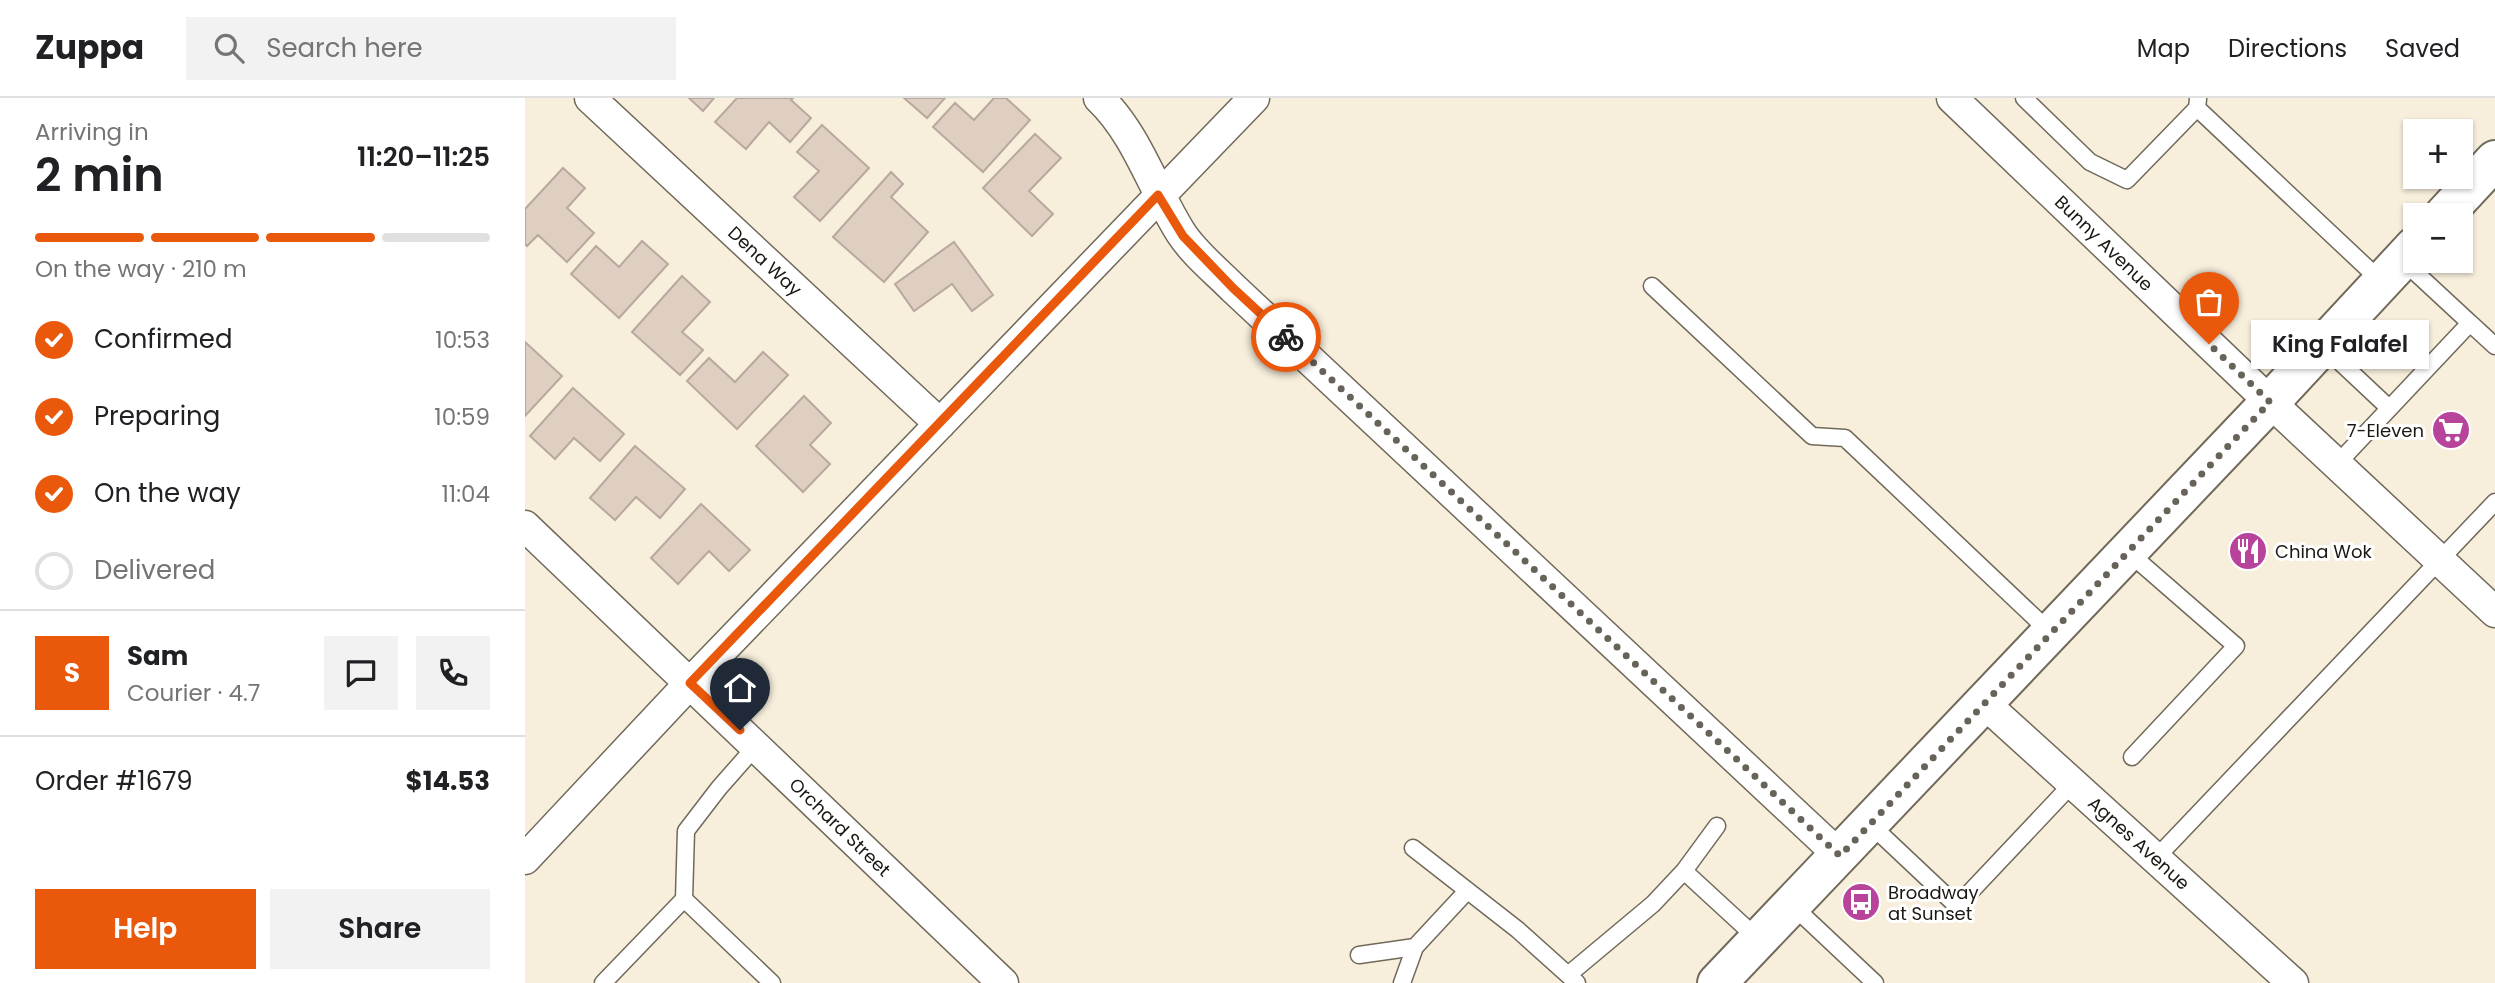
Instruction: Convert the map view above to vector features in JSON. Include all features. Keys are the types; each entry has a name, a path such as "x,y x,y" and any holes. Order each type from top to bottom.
{"main road":[{"path":"2455,203 2495,160"},
{"path":"1727,979 1759,940 2400,262"}],"street":[{"name":"Dena Way","path":"590,98 940,424"},
{"path":"1099,98 1128,135 1158,195 1183,236 1233,288 1840,856"},
{"path":"525,859 690,683 1254,98"},
{"name":"Bunny Avenue","path":"1952,98 2270,402 2495,612"},
{"name":"Orchard Street","path":"525,526 1003,983"},
{"name":"Agnes Avenue","path":"1984,703 2293,983"}],"lane":[{"path":"2024,98 2090,162 2127,180 2198,103 2400,262 2495,346"},
{"path":"1652,285 1812,436 1846,438 2051,633"},
{"path":"2337,464 2470,323"},
{"path":"2323,346 2389,408"},
{"path":"2156,858 2495,502"},
{"path":"2128,552 2236,646 2132,757"},
{"path":"603,983 684,899 686,831 756,746"},
{"path":"1870,824 1957,906 2073,783"},
{"path":"1413,848 1518,930 1573,979 1654,904 1684,871 1717,826"},
{"path":"1684,871 1759,940"},
{"path":"1402,983 1415,947 1467,891"},
{"path":"684,899 772,983"},
{"path":"1792,905 1875,983"},
{"path":"1359,955 1415,947"}],"building":[{"path":"689,98 714,98 703,111"},
{"path":"737,98 793,98 791,100 811,118 790,142 769,122 746,149 715,122"},
{"path":"904,98 945,98 927,118"},
{"path":"994,98 1006,98 1030,120 983,172 933,127 955,103 974,120"},
{"path":"822,125 869,168 820,221 794,197 819,171 797,152"},
{"path":"1035,134 1061,158 1029,191 1053,214 1032,236 983,188"},
{"path":"563,168 585,188 567,208 594,233 567,262 538,235 527,246 525,244 525,209"},
{"path":"891,172 903,184 891,197 928,232 884,282 833,237"},
{"path":"642,241 668,264 619,318 571,274 596,246 619,267"},
{"path":"954,242 993,295 972,311 952,284 914,311 895,284"},
{"path":"682,276 710,302 682,332 703,350 680,375 632,332"},
{"path":"525,342 562,376 525,416"},
{"path":"763,352 788,375 737,429 687,381 709,358 735,382"},
{"path":"573,388 624,434 600,461 574,438 555,459 530,436"},
{"path":"804,396 831,423 810,445 830,464 803,492 756,446"},
{"path":"635,446 685,489 660,518 636,497 615,520 590,498"},
{"path":"701,504 750,550 729,571 709,551 678,584 651,558"}],"way so far":[{"path":"1286,337 1840,856 2270,402 2209,344"}],"place":[{"name":"King Falafel","path":"2209,344"},
{"name":"7-Eleven","path":"2451,430"},
{"name":"China Wok","path":"2248,551"},
{"name":"Broadway at Sunset","path":"1861,902"}],"route":[{"path":"740,730 690,683 1158,195 1183,236 1233,288 1286,337"}]}
